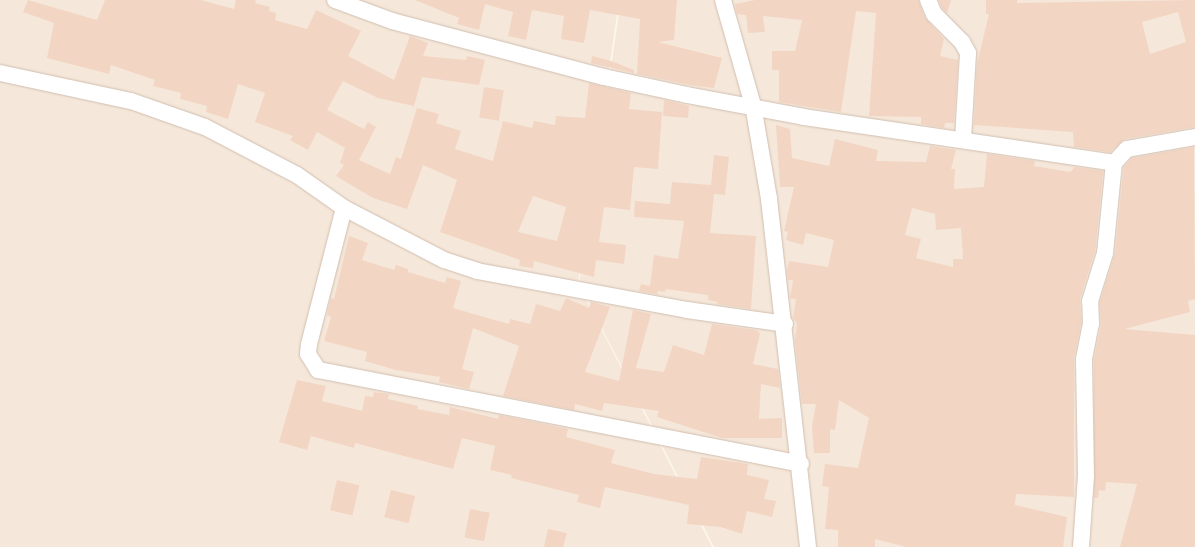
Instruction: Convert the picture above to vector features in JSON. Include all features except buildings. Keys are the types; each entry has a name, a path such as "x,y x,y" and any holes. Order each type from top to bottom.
{"street":[{"path":"335,0 392,21 604,77 753,105 804,117 963,139 1114,163"},
{"path":"723,0 753,105 769,199 786,324 808,547"},
{"path":"928,0 934,14 962,42 968,54 963,139"},
{"path":"0,72 131,101 206,127 297,175 344,208 444,260 477,271 687,310 786,324"},
{"path":"1081,547 1086,476 1084,359 1092,324 1090,301 1105,253 1114,163 1127,149 1195,137"},
{"path":"344,208 309,344 310,359 318,370 801,464"}],"shaded area":[{"path":"0,0 619,0 578,283 712,547 0,547"},
{"path":"621,0 1195,0 1195,547 714,547 579,283"}]}
